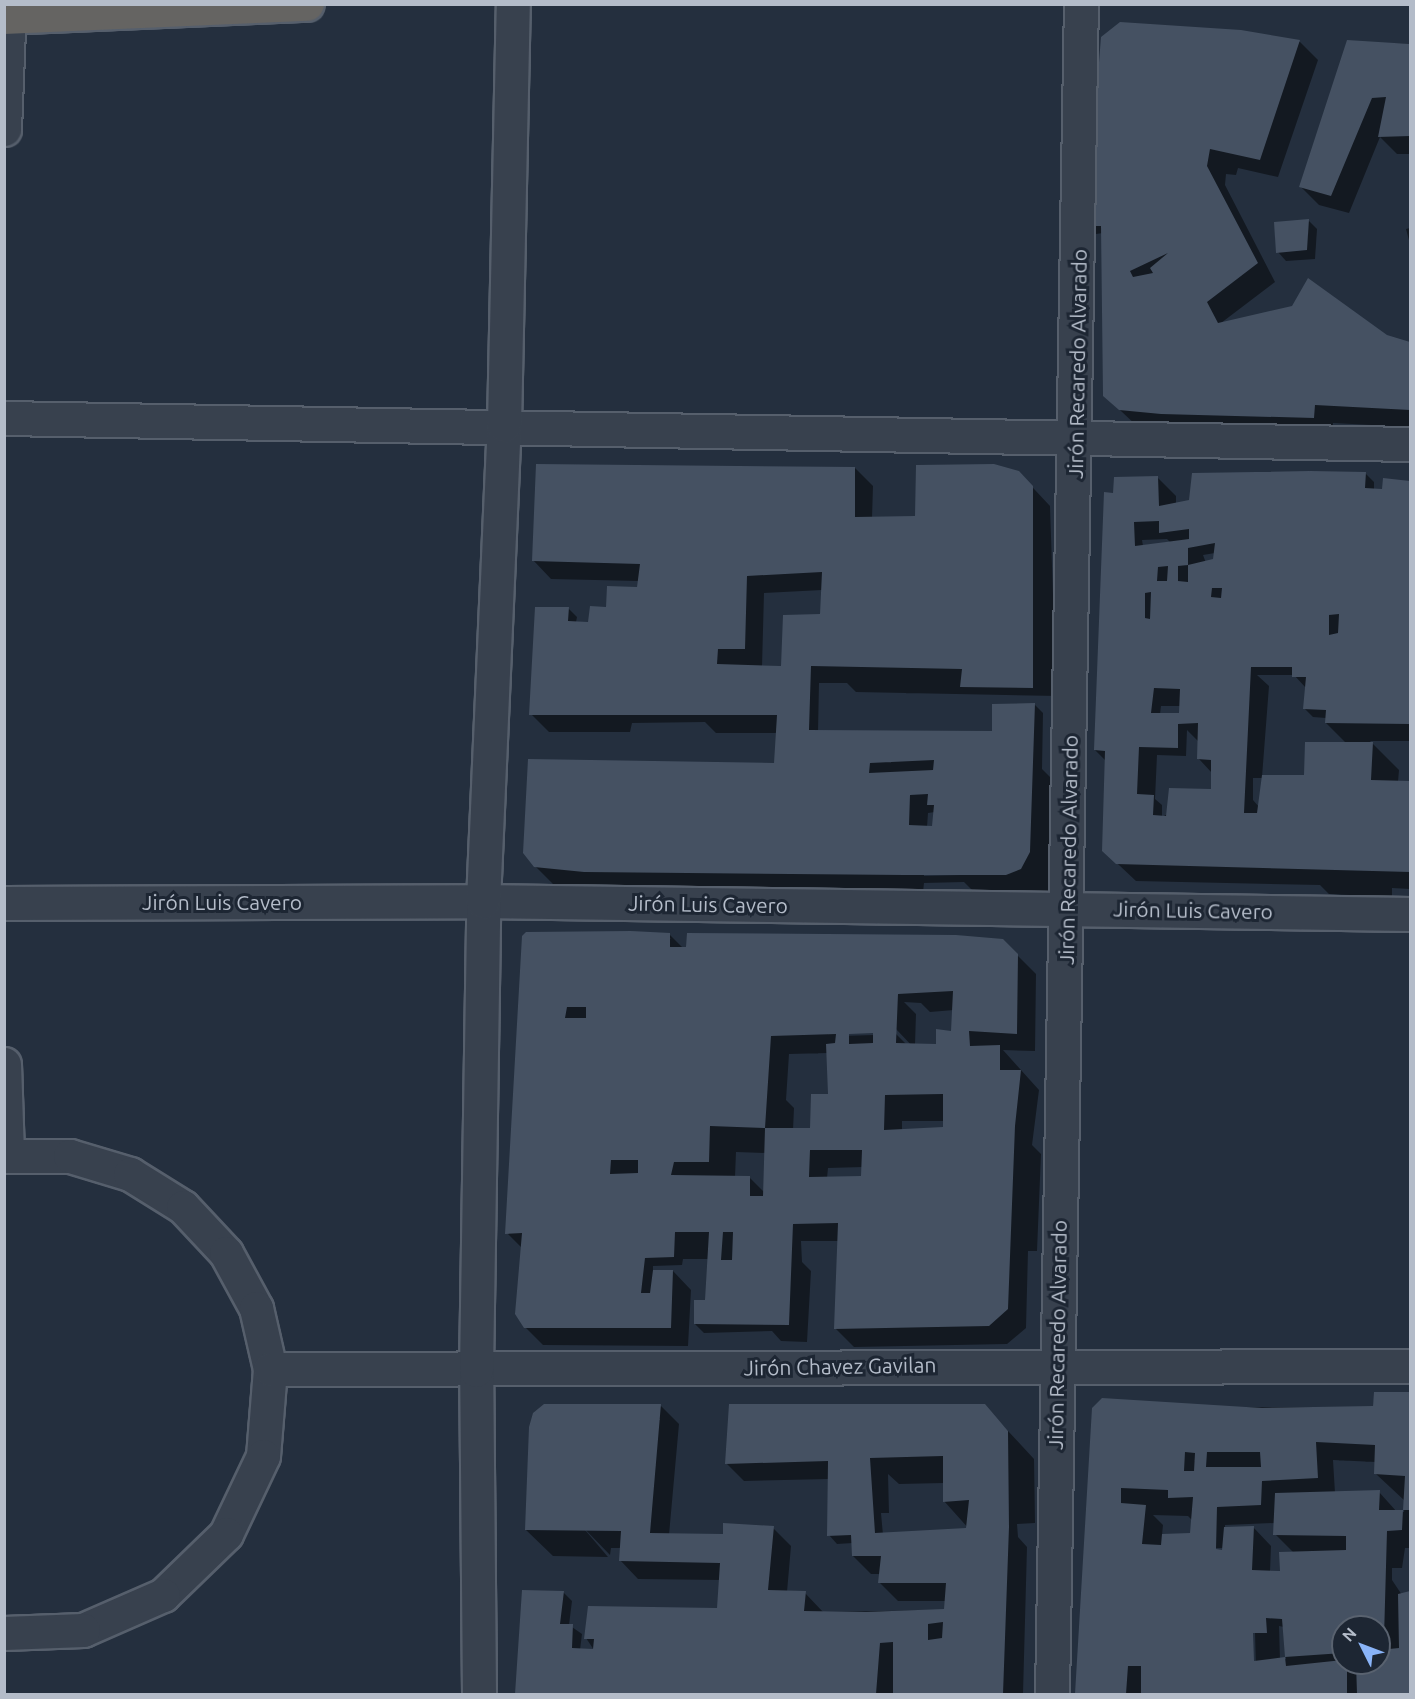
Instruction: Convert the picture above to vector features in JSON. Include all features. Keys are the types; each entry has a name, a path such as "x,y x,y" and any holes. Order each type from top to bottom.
{"highway":[{"path":"8,13 307,4"}],"street":[{"path":"479,1695 476,1370 483,901 504,425 513,4"},
{"name":"Jirón Recaredo Alvarado","path":"1052,1695 1056,1364 1076,438 1081,4"},
{"path":"4,129 8,13"},
{"path":"4,418 504,425 1410,444"},
{"name":"Jirón Luis Cavero","path":"4,903 483,901 1410,914"},
{"path":"4,1064 6,1155 70,1156 130,1174 183,1207 226,1253 256,1308 270,1369 263,1456 226,1534 163,1595 83,1630 4,1633"},
{"name":"Jirón Chavez Gavilan","path":"270,1369 476,1370 1056,1364 1410,1366"}],"building":[{"path":"1120,22 1241,30 1300,40 1260,160 1210,149 1207,166 1258,263 1207,302 1218,323 1292,306 1308,278 1387,335 1410,342 1410,410 1315,405 1314,418 1161,414 1119,410 1103,396 1101,226 1086,226 1101,37","holes":["1168,253 1150,268 1153,273 1133,277 1130,271"]},
{"path":"1347,40 1410,44 1410,136 1378,137 1386,97 1372,98 1331,196 1299,187"},
{"path":"1309,219 1307,250 1276,253 1274,222"},
{"path":"536,464 855,467 855,517 915,516 916,465 994,464 1019,471 1033,486 1033,688 960,687 962,669 811,666 809,730 992,731 992,704 1035,703 1030,852 1021,869 1006,875 905,875 584,872 534,867 523,853 528,759 774,763 777,715 529,715 535,607 569,607 568,621 588,622 590,606 606,607 607,586 637,587 640,564 532,561","holes":["822,572 820,614 783,615 781,666 717,664 718,649 745,649 747,576","934,760 933,770 869,773 870,763","928,794 927,805 934,805 932,826 909,825 910,795"]},
{"path":"1366,472 1365,488 1382,489 1383,478 1410,481 1410,724 1325,723 1326,710 1303,709 1306,677 1292,677 1292,667 1251,667 1244,813 1257,813 1262,775 1304,775 1305,742 1373,742 1371,780 1410,781 1410,872 1116,864 1102,851 1105,751 1094,750 1104,492 1113,493 1114,477 1158,476 1159,506 1189,500 1192,473","holes":["1159,521 1159,533 1189,529 1189,539 1135,546 1134,522","1215,543 1213,559 1188,565 1188,548","1188,565 1188,582 1178,581 1178,566","1168,566 1167,581 1157,581 1158,567","1212,588 1222,588 1221,598 1211,597","1151,592 1150,619 1145,618 1145,593","1339,614 1338,633 1329,635 1329,615","1154,688 1180,689 1179,713 1151,713","1198,723 1197,759 1211,760 1211,789 1169,788 1166,816 1153,815 1154,795 1137,794 1139,747 1178,748 1178,724"]},
{"path":"526,932 670,933 670,947 686,947 687,933 956,935 1003,939 1018,954 1017,1034 969,1031 970,1046 1000,1045 1000,1070 1021,1070 1015,1126 1008,1309 989,1326 834,1329 838,1223 793,1224 789,1325 694,1324 694,1300 705,1300 709,1232 675,1232 674,1257 645,1258 641,1293 650,1293 653,1270 673,1270 671,1328 524,1328 515,1314 522,1233 505,1234 522,936","holes":["953,991 951,1031 936,1029 936,1044 896,1043 898,994","567,1007 586,1007 586,1018 565,1018","873,1033 873,1043 849,1044 849,1034","836,1034 835,1043 826,1044 828,1094 811,1094 810,1128 765,1128 771,1036","943,1094 943,1127 884,1130 885,1095","710,1126 765,1128 763,1196 750,1196 750,1176 671,1175 674,1162 709,1162","810,1150 862,1150 861,1176 809,1177","611,1160 638,1160 638,1173 610,1174","723,1232 733,1232 732,1260 721,1260"]},
{"path":"1374,1392 1410,1392 1410,1510 1403,1510 1402,1530 1387,1531 1385,1615 1331,1615 1331,1654 1285,1657 1286,1666 1331,1661 1331,1675 1347,1675 1347,1694 1141,1694 1141,1666 1128,1666 1126,1694 1075,1694 1092,1408 1102,1398 1262,1408 1373,1406","holes":["1316,1442 1375,1445 1374,1474 1405,1476 1403,1510 1379,1510 1380,1490 1275,1493 1273,1535 1346,1536 1346,1550 1279,1552 1280,1571 1252,1570 1254,1526 1224,1527 1222,1550 1216,1549 1217,1507 1261,1505 1262,1481 1318,1478","1185,1452 1195,1453 1194,1471 1184,1471","1207,1452 1260,1452 1261,1467 1206,1467","1121,1488 1168,1490 1168,1498 1193,1497 1190,1533 1162,1534 1161,1545 1142,1544 1146,1505 1121,1503","1266,1618 1282,1619 1285,1657 1254,1661 1253,1633 1267,1633"]},
{"path":"544,1404 661,1404 650,1533 723,1534 723,1523 774,1526 768,1590 806,1591 804,1611 866,1612 944,1609 946,1583 878,1583 881,1556 852,1556 851,1535 827,1536 828,1461 725,1464 729,1404 985,1404 1008,1431 1009,1527 1003,1694 893,1694 893,1642 880,1643 876,1694 515,1694 522,1590 564,1591 560,1624 573,1624 572,1648 593,1649 594,1639 584,1639 588,1606 717,1608 720,1563 619,1561 621,1531 525,1530 529,1427 533,1413","holes":["943,1456 943,1502 969,1500 966,1528 875,1533 870,1458","943,1622 942,1638 928,1640 928,1624"]},
{"path":"1410,1591 1410,1694 1357,1694 1356,1675 1391,1675 1391,1649 1399,1648 1398,1594"}]}
